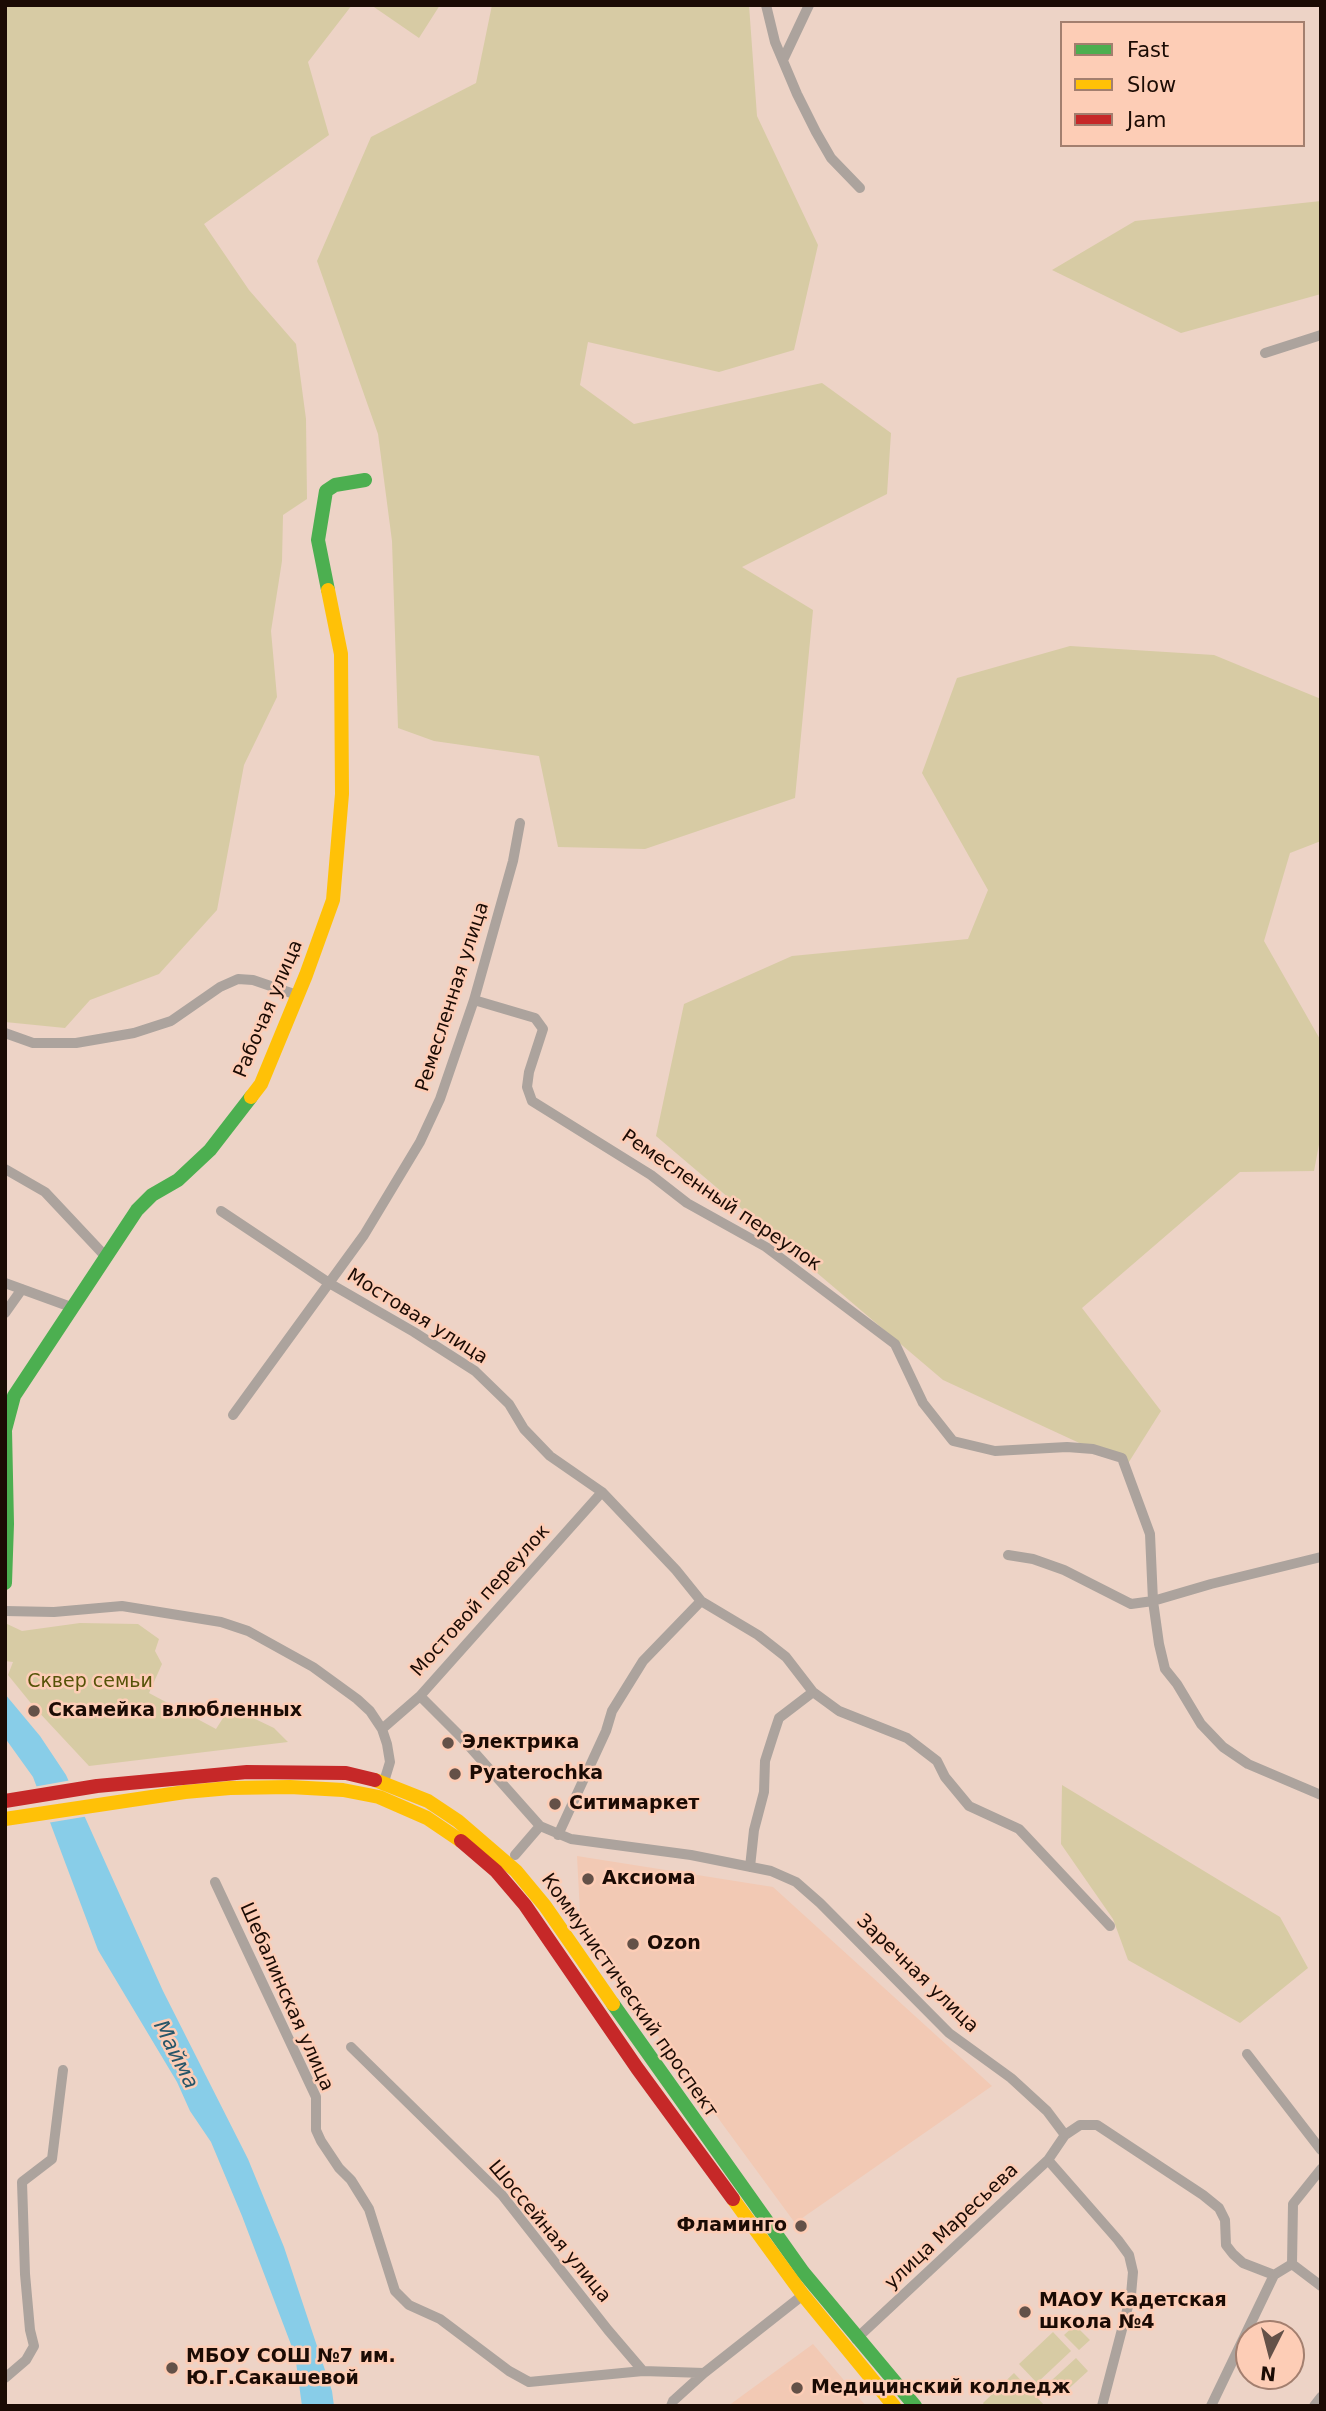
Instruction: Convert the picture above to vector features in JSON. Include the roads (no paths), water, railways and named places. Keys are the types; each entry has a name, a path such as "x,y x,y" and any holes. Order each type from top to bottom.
{"main road":[{"name":"Рабочая улица","path":"5,1583 5,1430 14,1396 137,1210 152,1195 178,1180 210,1150 261,1084 333,900 342,794 341,654 318,540 326,491 335,485 365,480"},
{"name":"Коммунистический проспект","path":"5,1801 97,1786 259,1772 346,1773 384,1782 428,1801 484,1841 545,1906 803,2272 856,2339 915,2406"},
{"name":"Коммунистический проспект","path":"5,1819 185,1792 290,1787 330,1789 379,1797 427,1818 453,1835 496,1871 525,1905 637,2068 803,2295 894,2406"}],"street":[{"path":"766,5 775,42 797,94 831,158 860,188"},
{"path":"783,60 809,5"},
{"path":"1265,353 1321,335"},
{"name":"Ремесленная улица","path":"233,1415 364,1235 420,1142 440,1099 474,1000 513,861 520,823"},
{"path":"5,1033 33,1043 76,1043 134,1033 171,1020 220,987 238,979 253,980 297,995"},
{"name":"Ремесленный переулок","path":"474,1000 535,1018 543,1029 529,1073 527,1087 532,1101 641,1168 687,1203 766,1247 895,1344 923,1403 953,1441 995,1451 1068,1447 1093,1449 1122,1458 1150,1534 1153,1601"},
{"path":"5,1169 45,1192 107,1258"},
{"name":"Мостовая улица","path":"221,1212 329,1283 475,1371 509,1404 524,1429 550,1456 602,1492 676,1570 701,1601 758,1635 786,1657 813,1692 839,1711 907,1738 937,1761 969,1806 1019,1829 1111,1927"},
{"path":"5,1283 71,1307"},
{"path":"5,1313 22,1289"},
{"name":"Мостовой переулок","path":"382,1729 420,1696 602,1492"},
{"path":"1008,1555 1033,1559 1064,1570 1131,1604 1153,1601 1321,1557"},
{"path":"558,1835 580,1791 612,1711 643,1661 701,1601"},
{"path":"1153,1601 1158,1644 1166,1669 1201,1724 1223,1747 1248,1764 1321,1795"},
{"path":"5,1611 54,1612 122,1606 235,1626 313,1667 370,1711 382,1729 390,1762 379,1797"},
{"path":"750,1867 754,1830 764,1792 765,1761 779,1717 813,1692"},
{"path":"420,1696 460,1736 540,1826 514,1855"},
{"name":"Заречная улица","path":"540,1826 558,1835 691,1854 771,1871 796,1882 949,2033 1011,2078 1047,2111 1065,2135"},
{"name":"Шебалинская улица","path":"215,1882 316,2096 316,2130 320,2141 351,2180 369,2209 395,2291 409,2305 440,2319 509,2371 529,2382 643,2371"},
{"name":"Шоссейная улица","path":"351,2047 502,2195 643,2371"},
{"path":"1247,2054 1321,2150"},
{"path":"5,2378 26,2360 34,2346 25,2274 22,2182 52,2159 63,2070"},
{"path":"1065,2135 1080,2125 1097,2125 1203,2195 1219,2208 1225,2220 1226,2245 1233,2254 1243,2263 1274,2274"},
{"name":"улица Маресьева","path":"856,2339 1048,2160 1065,2135"},
{"path":"1048,2160 1118,2240 1129,2255 1133,2272 1131,2295 1102,2406"},
{"path":"1292,2264 1293,2204 1321,2169"},
{"path":"1210,2406 1274,2274 1292,2264"},
{"path":"1292,2264 1321,2286"},
{"path":"671,2406 673,2401 704,2373 803,2295"},
{"path":"643,2371 704,2373"},
{"path":"1314,2406 1321,2396"}],"water":[{"name":"Майма","path":"5,1694 40,1736 66,1775 163,1991 248,2159 284,2247 332,2391 334,2406 302,2406 295,2355 242,2216 211,2142 190,2111 177,2082 98,1950 33,1777 5,1738"}],"place":[{"name":"Скамейка влюбленных","path":"34,1711"},
{"name":"Электрика","path":"448,1743"},
{"name":"Pyaterochka","path":"455,1774"},
{"name":"Ситимаркет","path":"555,1804"},
{"name":"Аксиома","path":"588,1879"},
{"name":"Ozon","path":"633,1944"},
{"name":"Фламинго","path":"801,2226"},
{"name":"МАОУ Кадетская школа №4","path":"1025,2312"},
{"name":"МБОУ СОШ №7 им. Ю.Г.Сакашевой","path":"172,2368"},
{"name":"Медицинский колледж","path":"797,2388"}],"park label":[{"name":"Сквер семьи","path":"90,1682"}]}
